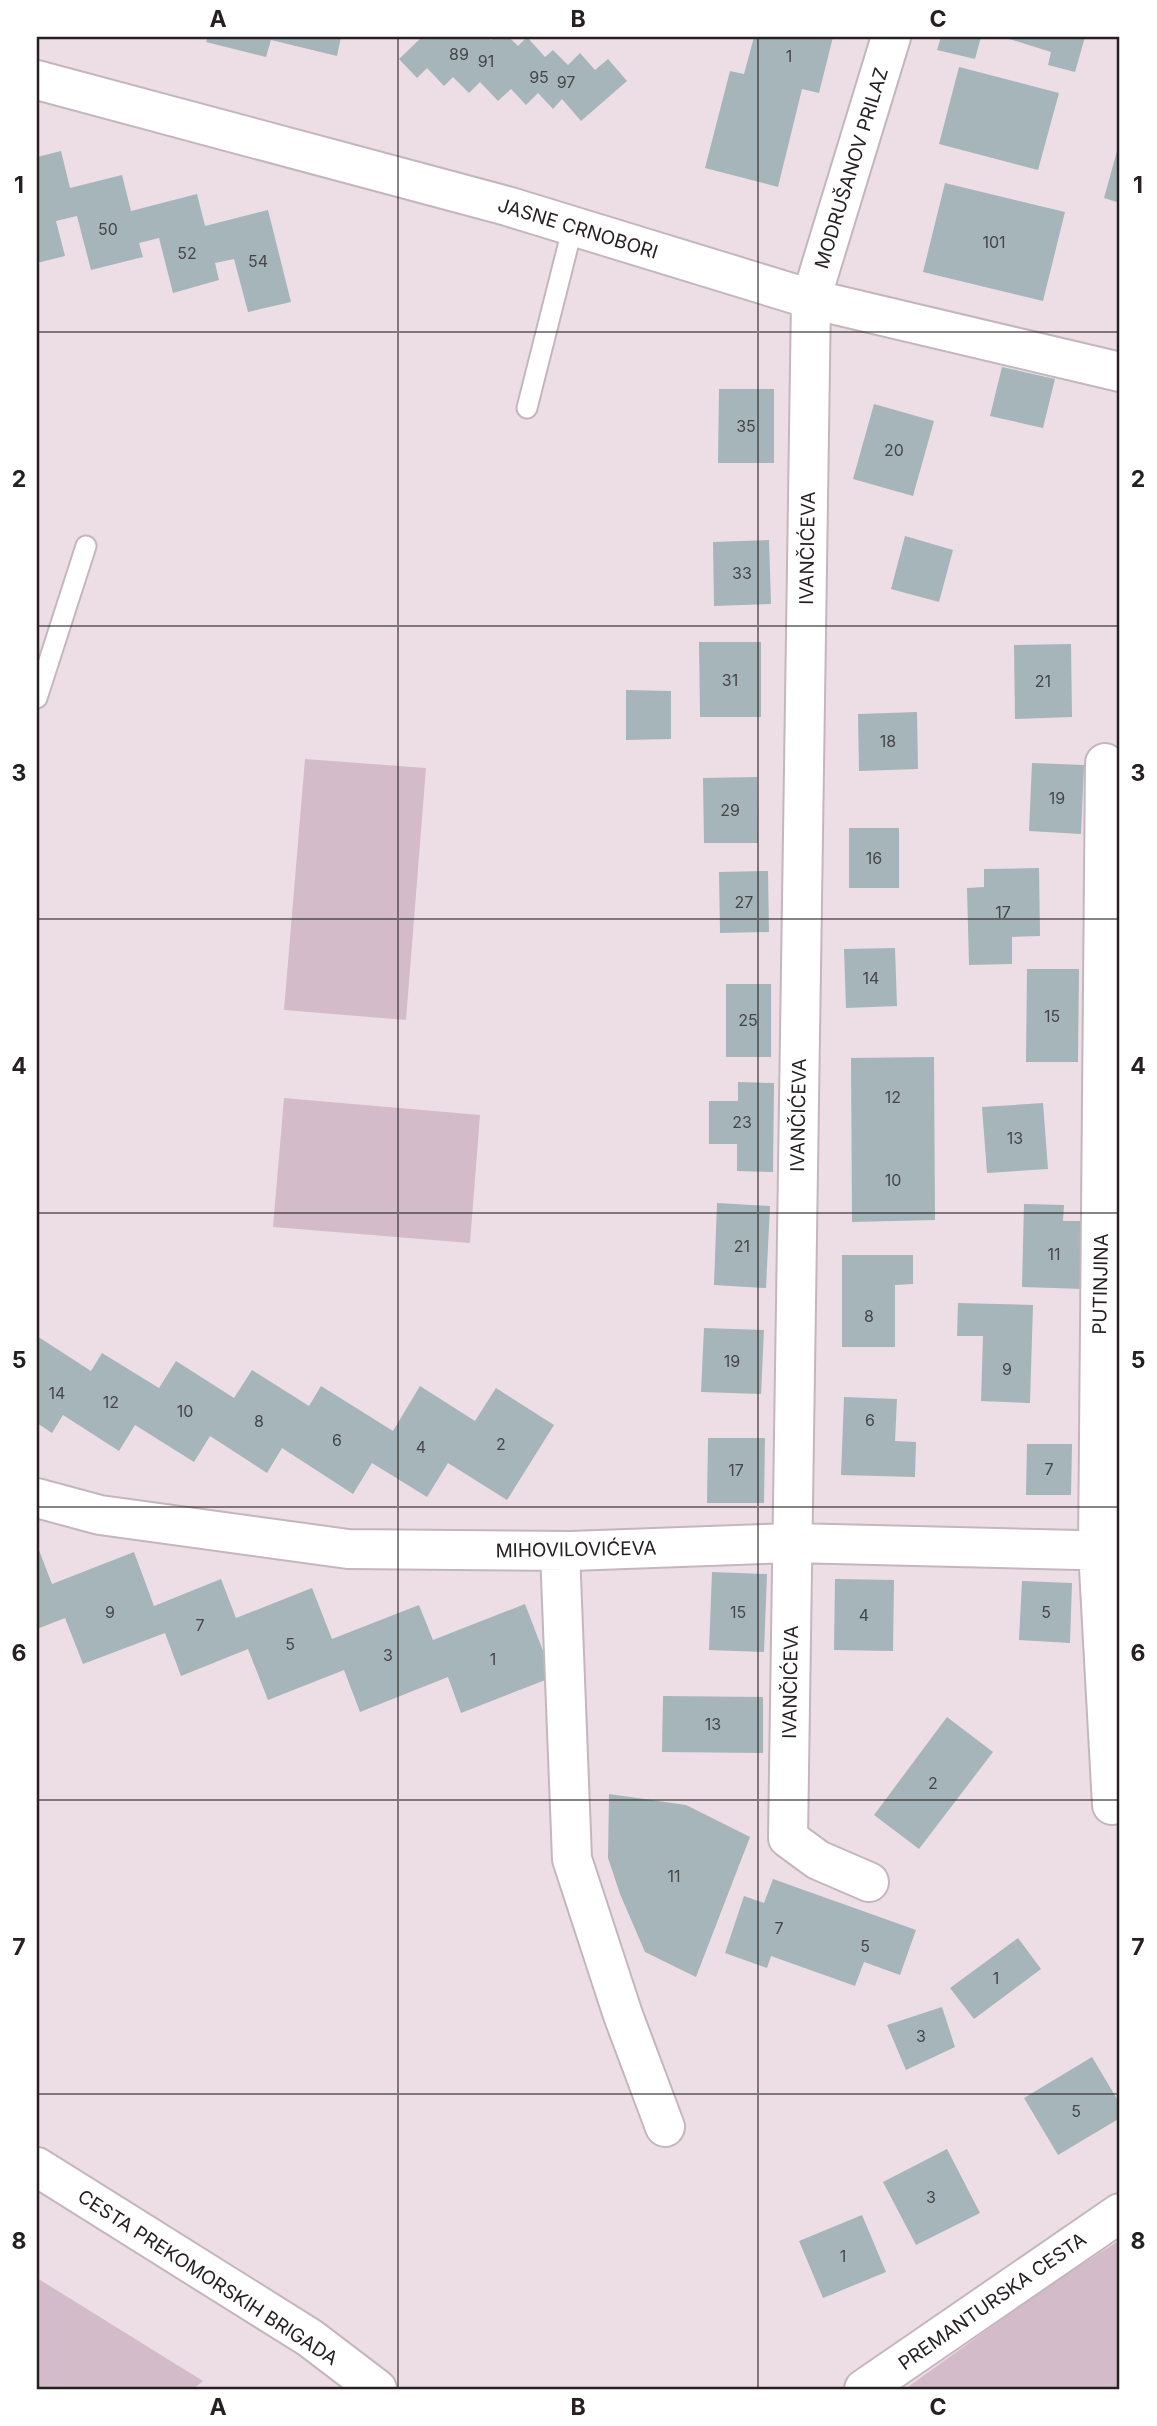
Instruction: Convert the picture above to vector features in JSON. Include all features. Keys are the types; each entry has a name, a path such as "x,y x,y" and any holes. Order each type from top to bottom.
{"street":[{"name":"MODRUŠANOV PRILAZ","path":"811,299 891,37"},
{"name":"JASNE CRNOBORI","path":"37,80 573,226 811,299 1120,372"},
{"name":"IVANČIĆEVA","path":"811,299 788,1838 818,1860 869,1882"},
{"name":"PUTINJINA","path":"1105,763 1112,1805"},
{"name":"MIHOVILOVIĆEVA","path":"37,1498 100,1515 348,1549 560,1551 792,1543 1109,1550"},
{"path":"560,1551 572,1859 622,2015 665,2127"},
{"name":"CESTA PREKOMORSKIH BRIGADA","path":"37,2168 310,2337 377,2389"},
{"name":"PREMANTURSKA CESTA","path":"864,2389 1120,2213"}],"lane":[{"path":"527,408 573,226"},
{"path":"37,698 86,546"}],"shaded area":[{"path":"305,759 426,768 406,1020 284,1010"},
{"path":"284,1098 480,1115 470,1243 273,1227"},
{"path":"1120,2240 1120,2389 905,2389 1045,2288"},
{"path":"37,2278 203,2381 193,2389 37,2389"}],"building":[{"path":"208,37 341,37 337,56 271,40 266,57 206,42"},
{"path":"422,37 488,37 491,40 494,37 509,37 518,46 527,37 545,57 553,50 568,65 580,53 595,70 608,59 627,81 581,121 562,99 553,109 538,93 526,105 511,89 498,101 480,82 469,93 453,77 444,86 427,68 417,78 399,59"},
{"path":"754,37 833,37 819,93 802,89 778,187 705,168 730,71 744,74"},
{"path":"941,37 981,37 975,59 937,50"},
{"path":"1003,37 1085,37 1075,72 1048,65 1051,52"},
{"path":"959,67 1059,93 1038,170 939,144"},
{"path":"1120,144 1120,203 1104,198"},
{"path":"61,151 70,188 122,175 131,211 197,194 205,226 268,210 291,302 248,312 234,259 215,263 219,280 173,293 159,238 139,243 143,257 91,270 77,216 56,221 65,256 37,263 37,157"},
{"path":"945,183 1065,212 1043,301 923,272"},
{"path":"1002,367 1055,379 1043,428 990,416"},
{"path":"719,389 774,389 774,463 718,463"},
{"path":"874,404 934,421 913,496 853,479"},
{"path":"905,536 953,550 939,602 891,589"},
{"path":"769,540 771,604 714,606 713,542"},
{"path":"699,642 761,642 761,717 700,717"},
{"path":"1071,644 1072,717 1015,719 1014,645"},
{"path":"626,690 671,691 671,739 626,740"},
{"path":"917,712 918,769 859,771 858,714"},
{"path":"1032,763 1084,765 1081,834 1029,831"},
{"path":"757,777 758,843 704,843 703,778"},
{"path":"849,828 899,828 899,888 849,888"},
{"path":"1039,868 1040,936 1012,937 1012,964 969,965 967,888 984,887 984,869"},
{"path":"768,871 769,932 720,933 719,872"},
{"path":"895,948 897,1006 846,1008 844,949"},
{"path":"1027,969 1079,969 1078,1062 1026,1062"},
{"path":"726,984 771,984 771,1057 726,1057"},
{"path":"934,1057 935,1220 852,1222 851,1058"},
{"path":"738,1082 774,1083 773,1172 737,1171 737,1144 709,1144 709,1101 738,1101"},
{"path":"1043,1103 1048,1169 987,1173 982,1107"},
{"path":"717,1203 770,1206 766,1288 714,1285"},
{"path":"1024,1204 1064,1205 1063,1221 1086,1221 1084,1289 1022,1287"},
{"path":"842,1255 913,1255 913,1284 895,1285 895,1347 842,1347"},
{"path":"958,1303 1033,1305 1030,1403 981,1401 983,1336 957,1336"},
{"path":"704,1328 764,1330 761,1394 701,1392"},
{"path":"37,1336 91,1371 102,1353 159,1388 176,1361 234,1398 252,1370 309,1406 321,1386 393,1431 420,1386 475,1421 496,1388 554,1425 507,1500 448,1463 427,1497 372,1463 353,1494 282,1448 267,1473 210,1436 194,1462 135,1425 119,1451 63,1415 52,1433 37,1423"},
{"path":"844,1397 897,1399 895,1441 916,1442 915,1477 841,1475"},
{"path":"708,1438 765,1438 764,1503 707,1503"},
{"path":"1027,1444 1072,1444 1071,1495 1026,1495"},
{"path":"37,1545 52,1584 134,1552 154,1606 221,1579 236,1618 312,1588 332,1639 419,1605 433,1640 525,1604 553,1677 461,1713 448,1677 360,1712 344,1670 268,1700 248,1649 181,1676 165,1633 83,1664 65,1618 37,1629"},
{"path":"712,1572 767,1574 764,1652 709,1650"},
{"path":"835,1579 894,1580 893,1651 834,1650"},
{"path":"1022,1581 1072,1583 1070,1643 1019,1640"},
{"path":"663,1696 763,1697 763,1753 662,1752"},
{"path":"947,1717 993,1752 919,1849 874,1815"},
{"path":"609,1794 686,1805 750,1837 696,1977 645,1952 608,1858"},
{"path":"773,1879 916,1930 900,1975 864,1962 855,1986 771,1956 767,1968 725,1953 744,1896 764,1903"},
{"path":"1018,1938 1041,1969 974,2019 950,1988"},
{"path":"942,2007 955,2047 906,2070 887,2025"},
{"path":"1092,2057 1120,2104 1120,2118 1058,2155 1024,2098"},
{"path":"947,2149 980,2213 916,2245 883,2182"},
{"path":"862,2215 886,2272 823,2298 799,2241"}]}
